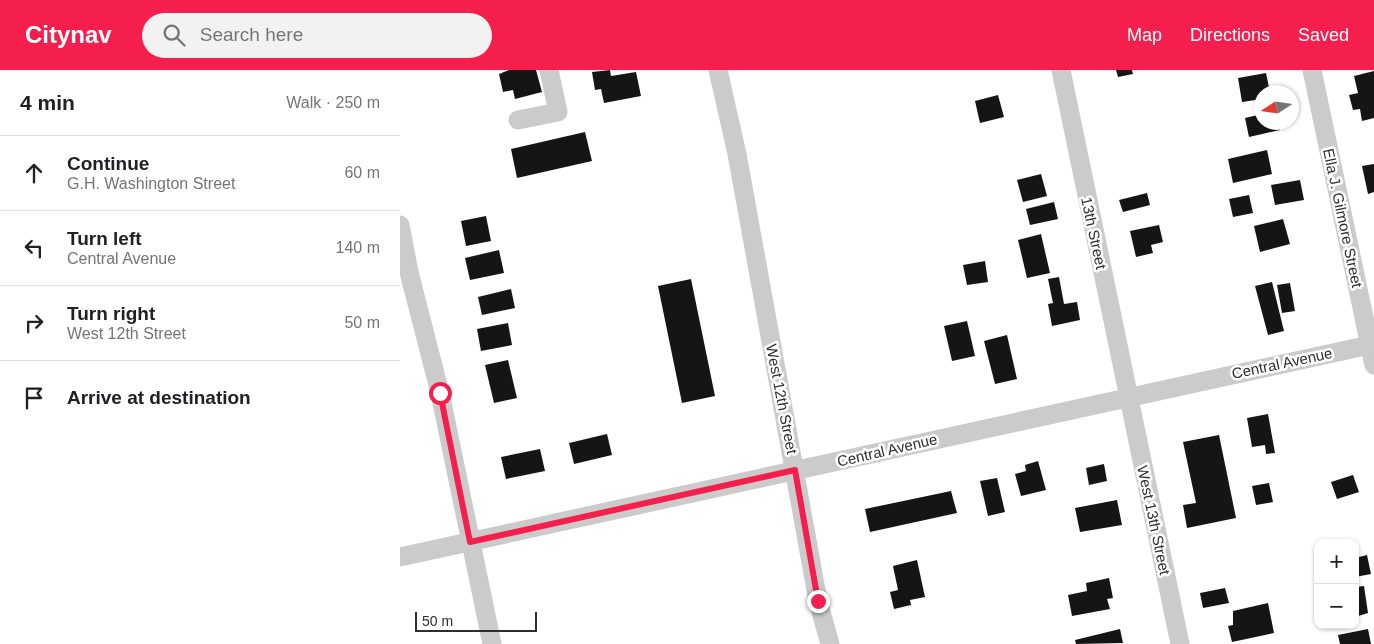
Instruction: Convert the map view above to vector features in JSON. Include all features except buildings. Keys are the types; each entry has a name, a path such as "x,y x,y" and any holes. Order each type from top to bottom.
{"street":[{"path":"518,120 558,112 549,70"},
{"name":"West 12th Street","path":"718,70 736,154 818,601 830,644"},
{"name":"13th Street","path":"1061,70 1128,396"},
{"name":"Ella J. Gilmore Street","path":"1312,70 1372,344 1374,365"},
{"path":"401,236 440,393 492,644"},
{"name":"Central Avenue","path":"400,557 1372,344"},
{"name":"West 13th Street","path":"1128,396 1180,644"}],"route":[{"path":"440,393 470,542 795,470 818,601"}]}
